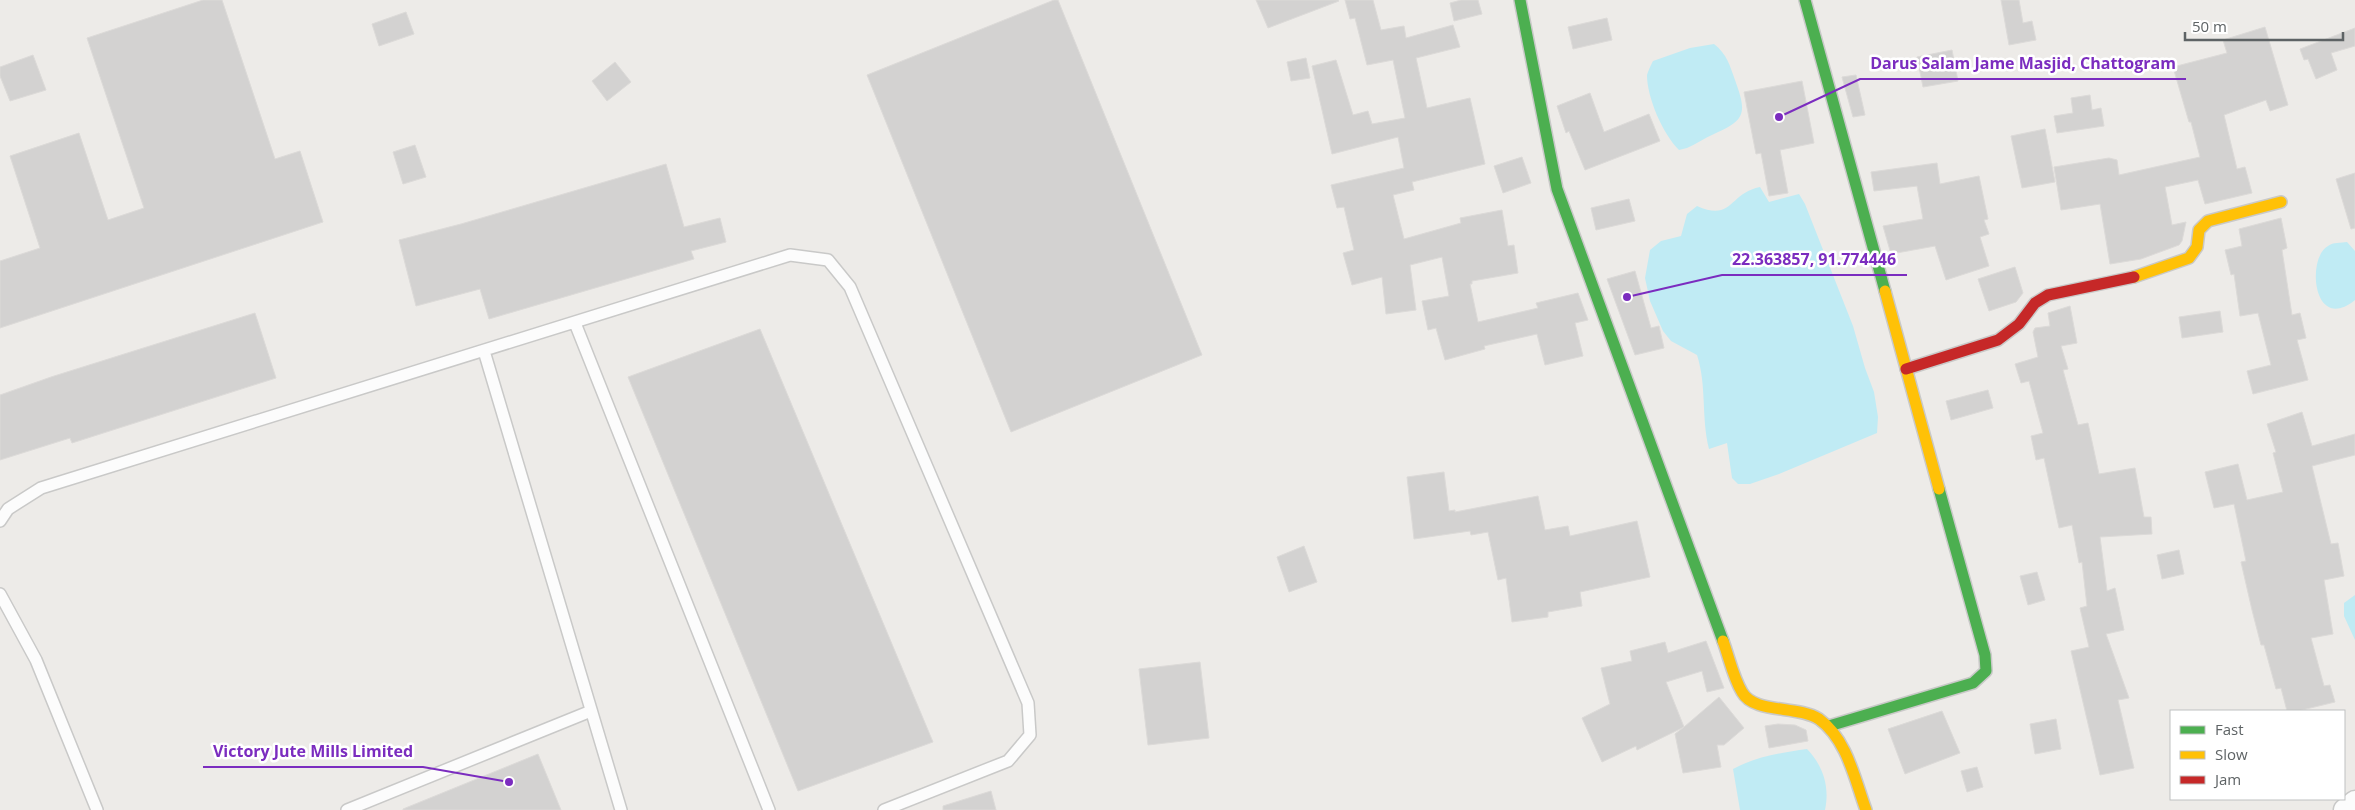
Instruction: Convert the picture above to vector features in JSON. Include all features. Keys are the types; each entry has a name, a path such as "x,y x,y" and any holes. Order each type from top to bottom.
{"street":[{"path":"1520,0 1557,190 1742,693 1756,705 1807,712 1828,726 1843,752 1866,810"},
{"path":"1805,0 1986,655 1986,671 1973,683 1828,726"},
{"path":"1906,369 1998,340 2019,324 2036,303 2048,295 2142,275 2188,258 2197,247 2199,230 2208,221 2281,202"},
{"path":"2345,810 2355,802"}],"lane":[{"path":"0,521 8,509 41,488 790,255 828,260 850,287 1028,703 1030,735 1008,761 884,810"},
{"path":"575,323 770,810"},
{"path":"484,351 620,810"},
{"path":"0,594 36,660 97,810"},
{"path":"347,810 591,711"}],"water":[{"path":"1714,44 1728,60 1739,91 1742,108 1741,114 1738,119 1725,129 1687,148 1679,150 1667,135 1657,115 1650,94 1647,73 1653,61 1690,48"},
{"path":"1760,187 1769,202 1799,194 1805,204 1853,326 1874,392 1878,417 1877,433 1779,474 1750,484 1738,484 1732,478 1727,443 1709,449 1705,425 1702,378 1697,355 1671,341 1663,331 1650,301 1645,278 1650,250 1661,241 1681,236 1687,214 1697,206 1718,211 1725,209 1742,195"},
{"path":"2347,242 2355,251 2355,300 2341,308 2330,308 2322,301 2318,290 2317,264 2321,253 2328,246"},
{"path":"2355,595 2355,640 2344,616 2344,603"},
{"path":"1807,749 1817,762 1824,777 1827,793 1825,810 1740,810 1733,769 1760,758"}],"building":[{"path":"203,0 222,0 275,159 300,151 323,222 0,328 0,261 40,248 10,156 79,133 108,220 144,208 87,38"},
{"path":"1058,0 1202,355 1011,432 867,75"},
{"path":"1256,0 1338,0 1339,1 1268,28"},
{"path":"1345,0 1373,0 1381,30 1404,26 1406,38 1453,25 1460,47 1416,58 1427,108 1470,98 1485,164 1412,182 1414,190 1393,195 1404,239 1461,223 1460,218 1502,210 1508,246 1514,245 1518,273 1472,281 1472,284 1470,284 1478,322 1538,308 1536,303 1578,293 1588,320 1575,323 1583,356 1545,365 1537,334 1484,346 1485,349 1445,360 1436,328 1428,330 1422,301 1449,296 1442,257 1410,265 1416,310 1386,314 1382,277 1352,285 1343,253 1354,250 1344,207 1337,208 1331,185 1404,168 1398,137 1332,154 1312,66 1336,60 1353,115 1368,111 1372,124 1405,118 1393,60 1367,65 1355,18 1350,19"},
{"path":"1461,0 1478,0 1482,14 1454,21 1450,3"},
{"path":"2001,0 2019,0 2023,23 2032,21 2036,40 2009,45"},
{"path":"406,12 414,34 379,46 372,24"},
{"path":"1607,18 1612,40 1573,49 1568,27"},
{"path":"2265,27 2288,105 2270,111 2266,100 2224,115 2237,169 2245,167 2252,193 2205,204 2198,180 2165,187 2172,225 2186,222 2182,241 2179,245 2141,259 2110,264 2100,204 2061,210 2054,167 2109,158 2117,160 2119,175 2200,157 2173,67 2227,53 2223,40"},
{"path":"2355,28 2355,46 2331,53 2337,70 2316,79 2308,59 2304,60 2300,49"},
{"path":"1952,50 1958,81 1923,87 1917,57"},
{"path":"33,55 46,90 10,101 0,76 0,67"},
{"path":"1306,58 1310,78 1291,81 1287,62"},
{"path":"615,62 631,82 607,101 592,81"},
{"path":"1856,75 1865,115 1853,117 1842,77"},
{"path":"1802,81 1814,143 1780,150 1788,193 1769,196 1761,153 1756,154 1744,92"},
{"path":"1590,93 1604,132 1649,114 1660,141 1585,170 1569,131 1566,133 1557,106"},
{"path":"2090,95 2092,110 2101,108 2104,126 2057,133 2054,116 2073,113 2071,98"},
{"path":"2045,129 2055,182 2022,188 2011,136"},
{"path":"415,145 426,177 403,184 393,152"},
{"path":"1522,157 1531,183 1503,193 1494,166"},
{"path":"1937,163 1940,184 1979,176 1988,219 1984,220 1989,234 1980,237 1989,266 1946,280 1935,246 1891,254 1883,226 1923,219 1917,186 1874,191 1871,172"},
{"path":"666,164 684,227 720,218 726,242 691,251 694,259 489,319 480,289 416,306 399,240 461,224"},
{"path":"2355,173 2355,228 2351,229 2336,179"},
{"path":"1629,199 1635,221 1596,230 1591,208"},
{"path":"2281,218 2287,248 2282,250 2292,315 2300,313 2306,338 2297,340 2308,380 2253,394 2247,371 2271,365 2258,313 2240,316 2234,274 2231,275 2225,250 2242,246 2239,229"},
{"path":"2015,267 2023,293 2016,302 1989,311 1978,279"},
{"path":"1635,271 1651,328 1659,326 1664,348 1635,355 1607,279"},
{"path":"2070,306 2077,343 2061,346 2068,369 2063,370 2078,425 2088,423 2099,474 2135,468 2144,517 2151,517 2152,534 2100,537 2107,591 2115,588 2124,630 2106,634 2129,698 2118,700 2134,768 2100,775 2071,651 2089,647 2080,608 2087,606 2082,562 2079,563 2072,525 2059,528 2044,458 2036,460 2031,436 2043,433 2029,381 2021,383 2015,364 2038,357 2033,332 2035,328 2050,326 2048,313"},
{"path":"2220,311 2223,332 2182,338 2179,317"},
{"path":"255,313 276,378 72,443 70,438 0,460 0,395 51,377"},
{"path":"760,329 933,742 798,791 628,377"},
{"path":"1988,390 1993,408 1951,420 1946,401"},
{"path":"2302,412 2312,446 2355,434 2355,455 2312,466 2331,544 2338,543 2344,576 2324,580 2333,634 2311,638 2324,686 2330,685 2335,702 2302,710 2287,710 2281,688 2276,689 2264,645 2261,645 2241,562 2246,561 2234,504 2214,508 2205,472 2238,464 2247,500 2283,492 2273,453 2276,452 2267,424"},
{"path":"1444,472 1449,511 1455,510 1455,512 1538,496 1545,530 1568,526 1570,536 1637,521 1650,577 1580,592 1582,606 1548,612 1548,617 1512,622 1506,578 1498,580 1488,532 1471,535 1470,531 1414,539 1407,477"},
{"path":"1304,546 1317,582 1289,592 1277,557"},
{"path":"2179,550 2184,574 2162,579 2157,555"},
{"path":"2037,572 2045,600 2028,605 2020,576"},
{"path":"1706,641 1724,688 1707,692 1702,671 1666,682 1684,727 1637,750 1636,746 1602,762 1582,718 1610,704 1601,668 1632,661 1630,651 1665,642 1668,653"},
{"path":"1200,662 1209,738 1148,745 1139,669"},
{"path":"1719,697 1744,728 1724,745 1717,745 1721,767 1683,773 1675,734"},
{"path":"1942,711 1960,753 1905,774 1888,729"},
{"path":"2056,719 2061,749 2035,754 2030,724"},
{"path":"1778,724 1795,725 1806,730 1808,741 1769,748 1765,726"},
{"path":"538,754 561,810 403,810 403,809"},
{"path":"1977,767 1983,787 1967,792 1961,771"},
{"path":"991,791 996,810 943,810 943,806"}],"traffic: fast":[{"path":"1520,0 1557,189 1723,641"},
{"path":"1805,0 1885,291"},
{"path":"1829,726 1973,683 1986,671 1985,655 1939,489"}],"traffic: slow":[{"path":"2134,277 2189,258 2197,247 2199,230 2208,221 2281,202"},
{"path":"1885,291 1939,489"},
{"path":"1723,641 1736,680 1748,699 1766,707 1810,715 1829,727 1837,737 1849,761 1866,810"}],"traffic: jam":[{"path":"1906,369 1998,340 2019,324 2035,303 2048,295 2134,277"}],"place":[{"name":"Darus Salam Jame Masjid, Chattogram","path":"1779,117"},
{"name":"22.363857, 91.774446","path":"1627,297"},
{"name":"Victory Jute Mills Limited","path":"509,782"}]}
